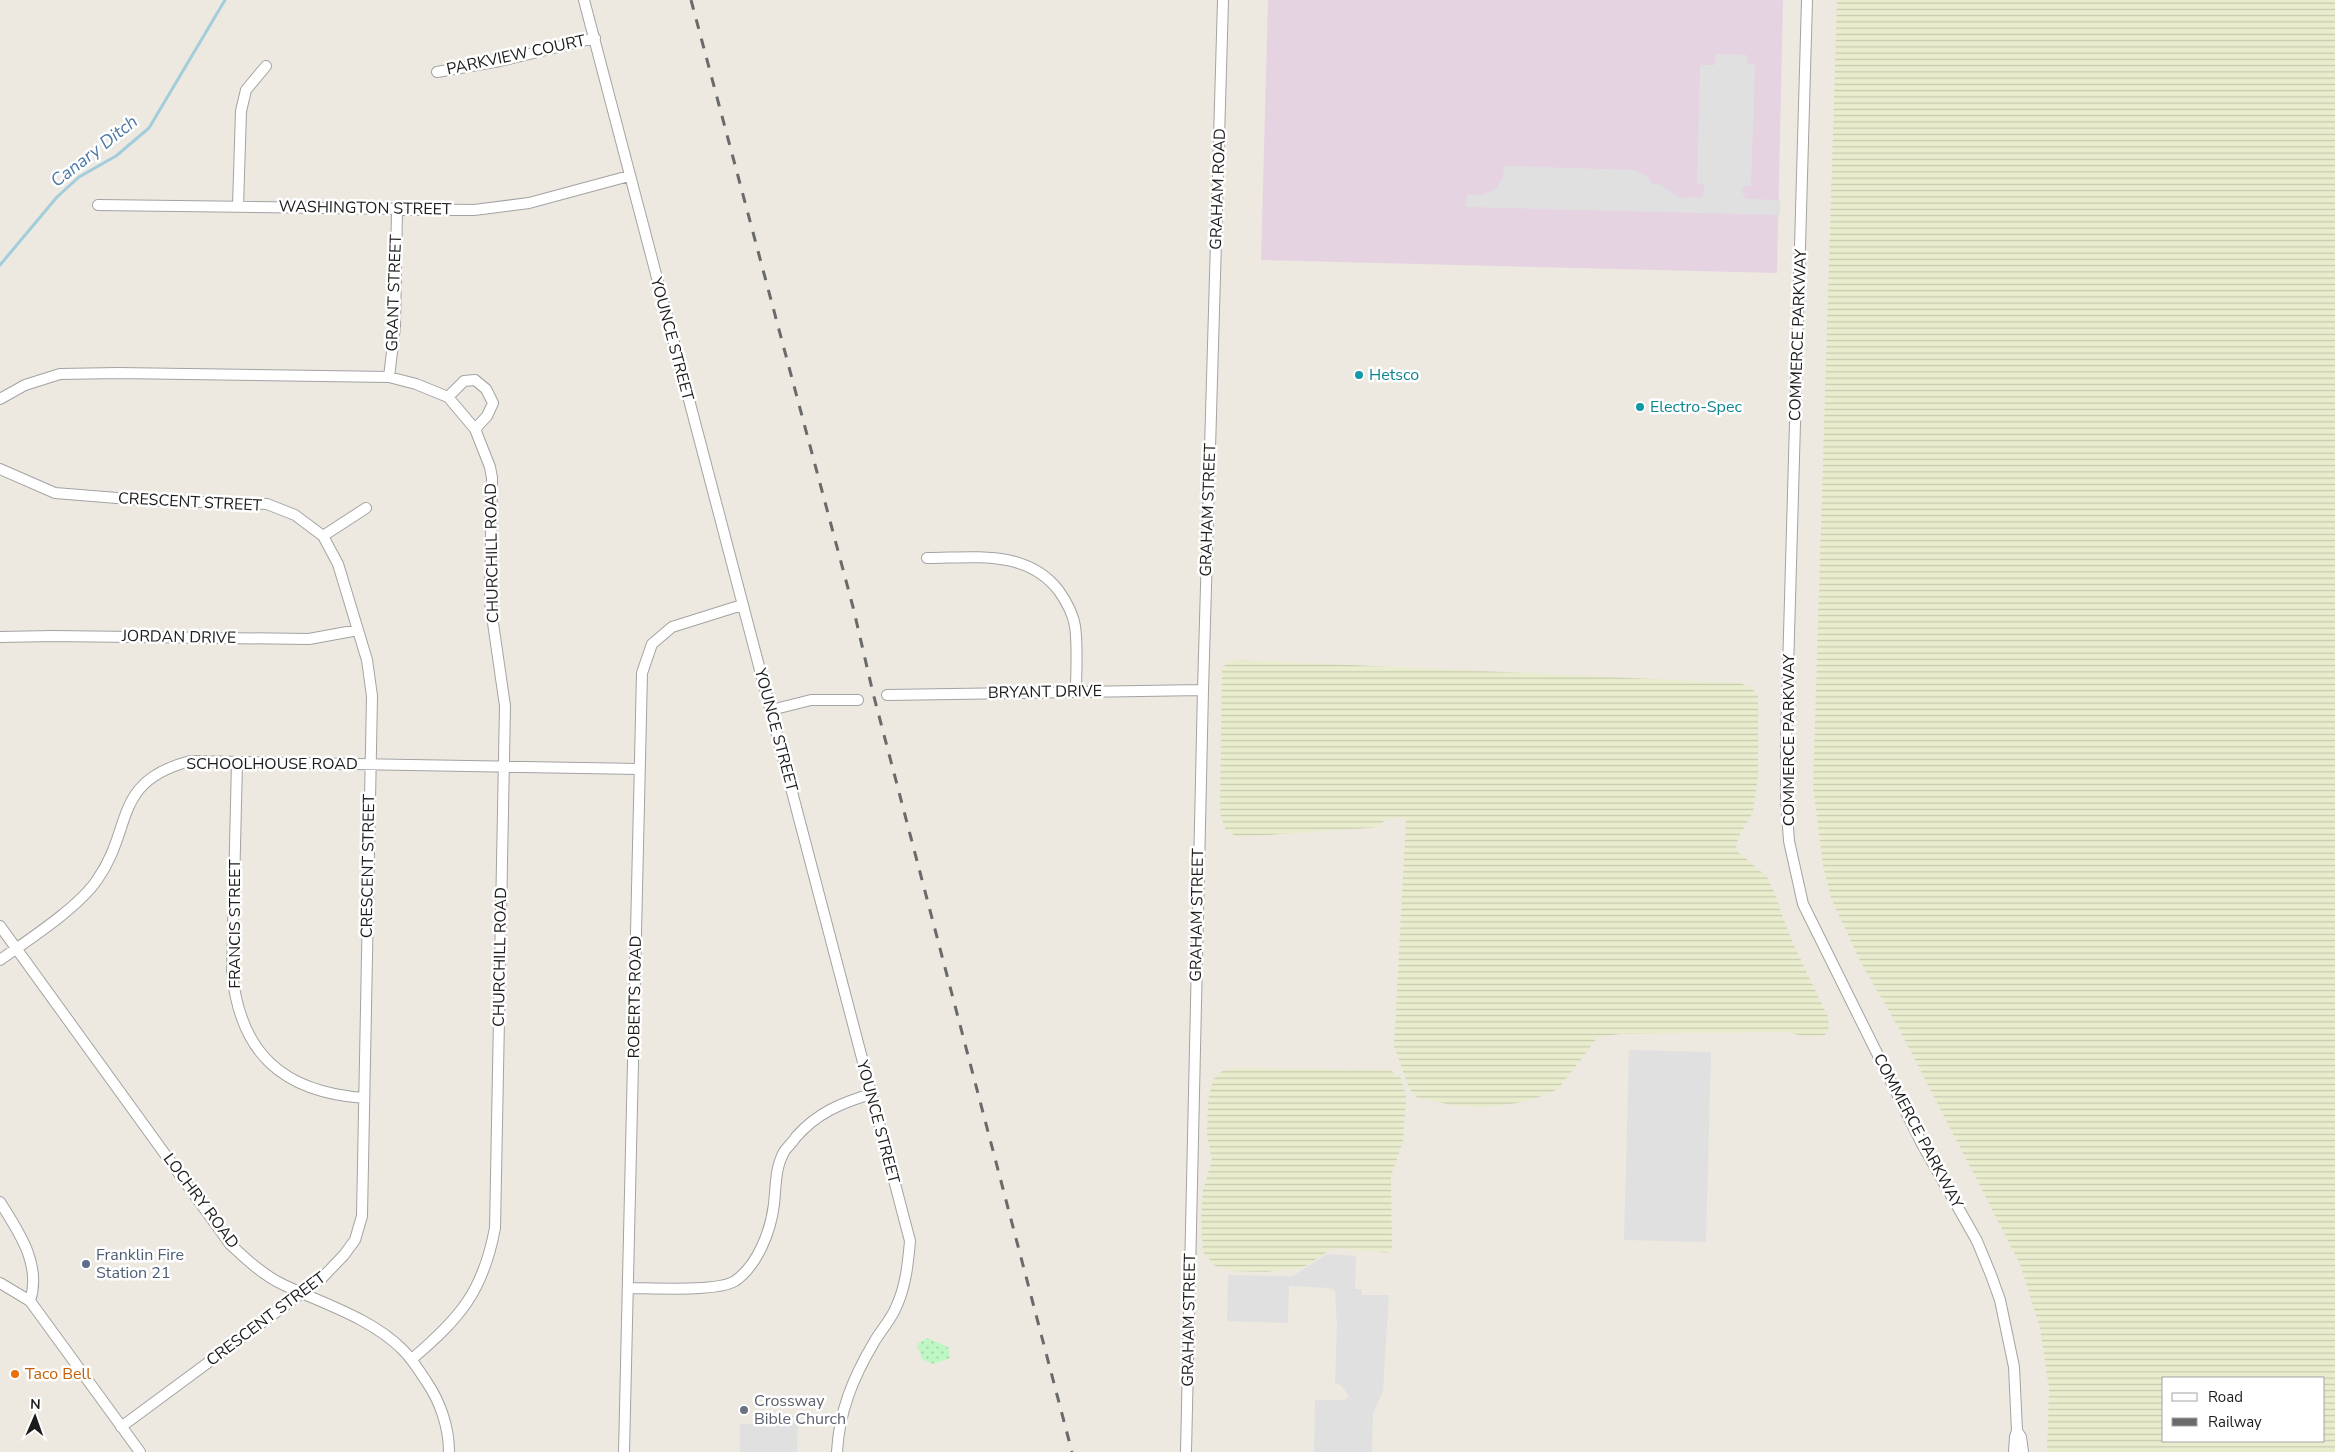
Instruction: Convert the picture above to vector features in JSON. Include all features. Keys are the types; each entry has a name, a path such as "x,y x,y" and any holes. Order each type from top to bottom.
{"street":[{"name":"YOUNCE STREET","path":"584,0 910,1241 908,1267 897,1306 849,1389 842,1415 837,1452"},
{"name":"GRAHAM ROAD","path":"1213,377 1223,0"},
{"name":"COMMERCE PARKWAY","path":"1807,0 1786,740 1786,798 1789,841 1804,904 1914,1127 1977,1242 1991,1275 2000,1300 2014,1367 2018,1431 2023,1452"},
{"name":"PARKVIEW COURT","path":"437,72 500,61 595,38"},
{"path":"238,206 241,111 246,90 266,66"},
{"name":"WASHINGTON STREET","path":"98,205 397,210 500,208 557,196 629,176"},
{"name":"GRANT STREET","path":"389,377 395,327 397,210"},
{"name":"CHURCHILL ROAD","path":"0,398 33,382 69,374 389,377 416,384 448,397 475,429 490,467 492,478 491,623 504,688 495,1228 487,1263 473,1295 446,1329 412,1360"},
{"name":"GRAHAM STREET","path":"1186,1452 1203,690 1213,377"},
{"path":"448,397 464,381 476,380 486,389 493,403 487,416 475,429"},
{"name":"CRESCENT STREET","path":"0,469 55,493 142,500 267,504 295,515 323,536 338,564 367,660 372,696 362,1205 359,1229 344,1255 322,1279 121,1427"},
{"path":"323,536 366,508"},
{"path":"927,558 1004,559 1027,565 1048,579 1066,602 1075,626 1076,692"},
{"name":"ROBERTS ROAD","path":"624,1452 642,673 652,644 672,627 682,622 742,605"},
{"name":"JORDAN DRIVE","path":"0,637 309,639 358,630"},
{"name":"BRYANT DRIVE","path":"887,695 1203,690"},
{"path":"770,710 811,700 858,700"},
{"name":"SCHOOLHOUSE ROAD","path":"0,960 79,901 98,880 128,809 145,782 164,769 190,761 639,769"},
{"name":"FRANCIS STREET","path":"237,762 232,972 234,993 244,1028 267,1060 291,1079 312,1089 340,1096 364,1098"},
{"name":"LOCHRY ROAD","path":"0,926 230,1244 243,1257 283,1285 302,1292 370,1326 402,1349 412,1360 435,1394 444,1420 449,1452"},
{"path":"629,1288 717,1287 734,1281 763,1245 774,1204 774,1182 784,1152 803,1130 823,1113 846,1102 871,1094"},
{"path":"0,1202 15,1226 32,1262 34,1290 30,1301"},
{"path":"0,1283 30,1301 140,1452"},
{"name":"COMMERCE PARKWAY","path":"2014,1452 2014,1437 2018,1431"}],"shaded area":[{"path":"1268,0 1783,0 1777,273 1261,260"},
{"path":"1715,54 1747,55 1747,64 1755,65 1751,186 1743,186 1742,192 1746,199 1780,200 1780,215 1466,207 1467,194 1481,195 1495,190 1503,178 1504,166 1635,170 1646,176 1653,184 1659,184 1680,198 1702,197 1705,184 1697,184 1700,65 1715,65"},
{"path":"1629,1050 1711,1052 1706,1242 1624,1240"},
{"path":"1327,1254 1356,1256 1355,1289 1362,1289 1362,1295 1389,1295 1383,1391 1373,1414 1372,1452 1314,1452 1315,1400 1343,1400 1349,1397 1342,1386 1335,1383 1337,1325 1335,1291 1330,1288 1289,1286 1288,1323 1227,1321 1228,1275 1293,1276"},
{"path":"798,1416 797,1452 740,1452 740,1424 754,1424 755,1417"}],"green space":[{"path":"1837,0 2335,0 2335,1452 2047,1452 2049,1388 2040,1328 2020,1264 1897,1025 1860,961 1831,898 1823,865 1813,787"},
{"path":"1244,660 1739,683 1751,687 1758,696 1758,776 1753,812 1739,836 1736,846 1737,851 1767,877 1791,939 1828,1017 1829,1027 1825,1035 1809,1037 1785,1032 1620,1034 1598,1037 1558,1089 1532,1100 1501,1106 1477,1107 1451,1105 1416,1097 1409,1088 1394,1046 1406,818 1387,818 1378,827 1359,829 1237,837 1226,830 1221,818 1220,805 1222,668 1229,661"},
{"path":"1226,1069 1390,1070 1401,1078 1406,1096 1403,1141 1391,1176 1392,1249 1387,1253 1333,1248 1302,1268 1265,1272 1233,1271 1215,1266 1203,1252 1201,1222 1203,1190 1212,1160 1207,1136 1208,1100 1213,1080 1219,1073"},
{"path":"927,1338 948,1347 950,1358 933,1364 922,1359 917,1344"}],"waterway":[{"name":"Canary Ditch","path":"0,265 57,197 79,177 116,156 149,128 225,0"}],"railway":[{"path":"691,0 853,607 873,693 1072,1452"}],"place":[{"name":"Hetsco","path":"1359,375"},
{"name":"Electro-Spec","path":"1640,407"},
{"name":"Franklin Fire Station 21","path":"86,1264"},
{"name":"Taco Bell","path":"15,1374"},
{"name":"Crossway Bible Church","path":"744,1410"}]}
